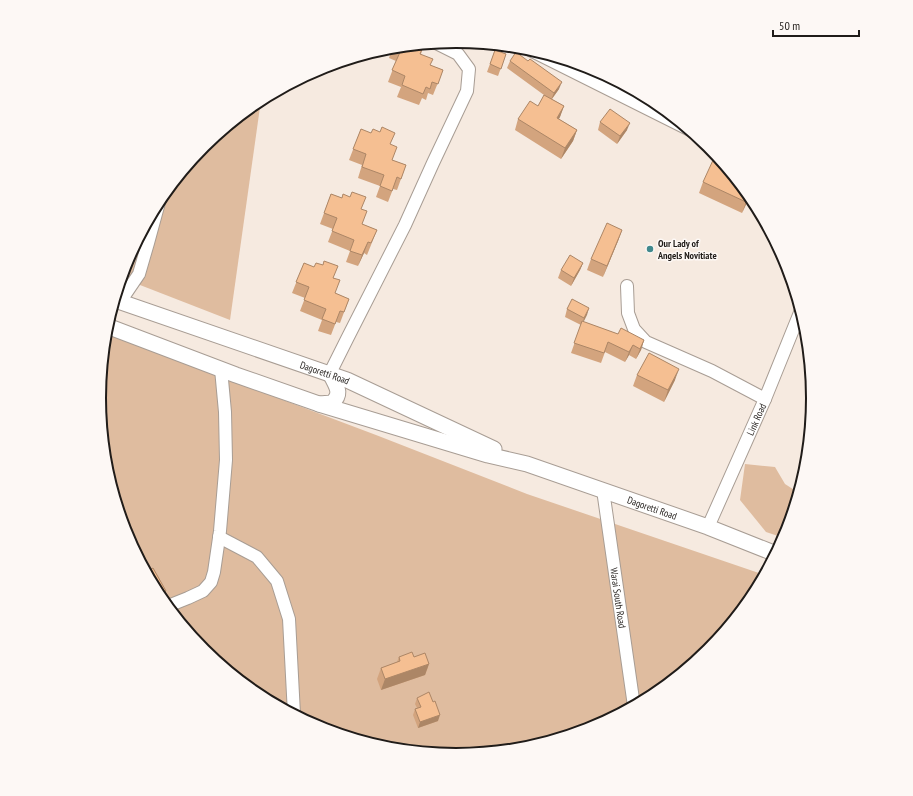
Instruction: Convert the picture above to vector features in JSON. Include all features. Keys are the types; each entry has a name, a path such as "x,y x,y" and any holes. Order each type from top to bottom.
{"main road":[{"name":"Dagoretti Road","path":"120,302 347,380 527,464"},
{"name":"Dagoretti Road","path":"113,328 320,404 488,455 527,464 708,527 771,552"},
{"path":"320,404 332,403 338,397 339,393 337,387 330,375"}],"street":[{"path":"330,375 405,225 432,163 467,91 469,69 458,54 447,48"},
{"path":"555,63 670,120"},
{"path":"122,295 139,274 154,221"},
{"path":"627,286 628,313 634,329 646,342 712,371 765,399"},
{"name":"Link Road","path":"708,527 765,399 798,319"},
{"path":"174,604 203,591 211,582 214,572 219,537 226,460 225,412 221,369"},
{"name":"Warai South Road","path":"603,490 633,700"},
{"path":"219,537 257,557 277,581 289,619 294,708"}],"shaded area":[{"path":"260,109 230,320 127,280 153,223 179,185 193,167 209,151 243,120"},
{"path":"112,335 376,435 527,494 760,573 748,592 720,629 670,676 651,689 611,712 569,729 547,736 502,745 456,748 411,745 388,741 366,736 323,721 281,701 243,676 193,629 165,592 153,573 133,532 125,511 118,489 109,444 106,398 109,352"},
{"path":"745,464 775,467 785,484 795,490 778,536 766,532 740,500"}],"building":[{"path":"422,50 420,54 433,59 430,65 443,70 438,84 432,82 430,89 426,87 423,94 402,85 405,76 392,70 400,53"},
{"path":"495,50 506,54 501,69 490,64"},
{"path":"515,53 518,54 528,61 530,59 562,82 554,93 510,61"},
{"path":"544,95 564,106 557,118 577,130 565,148 518,119 530,101 538,106"},
{"path":"610,109 630,123 620,136 600,122"},
{"path":"382,127 395,133 390,144 397,147 392,160 406,165 401,179 397,177 392,191 380,186 384,175 362,167 366,154 353,149 361,129 371,133 373,129 380,132"},
{"path":"713,160 746,202 746,202 703,182"},
{"path":"352,192 366,197 361,209 367,211 362,224 377,230 371,243 368,242 362,255 350,251 354,240 332,231 337,218 324,213 331,194 342,198 343,194 350,197"},
{"path":"607,223 622,230 607,266 591,259"},
{"path":"570,255 583,263 574,278 561,270"},
{"path":"324,261 338,266 333,278 340,280 335,293 349,299 344,312 340,311 335,324 322,319 326,309 304,300 309,287 296,282 304,263 314,267 316,263 323,265"},
{"path":"572,299 589,308 584,318 567,309"},
{"path":"582,321 618,334 621,328 644,340 640,349 633,345 629,352 608,342 604,353 574,343"},
{"path":"649,353 679,369 668,390 637,375"},
{"path":"153,568 166,591 165,592 151,569"},
{"path":"412,652 414,657 425,653 429,664 385,679 381,668 400,661 399,657"},
{"path":"429,692 433,702 435,701 440,715 420,722 415,709 421,707 417,698"}],"place":[{"name":"Our Lady of Angels Novitiate","path":"650,249"}]}
